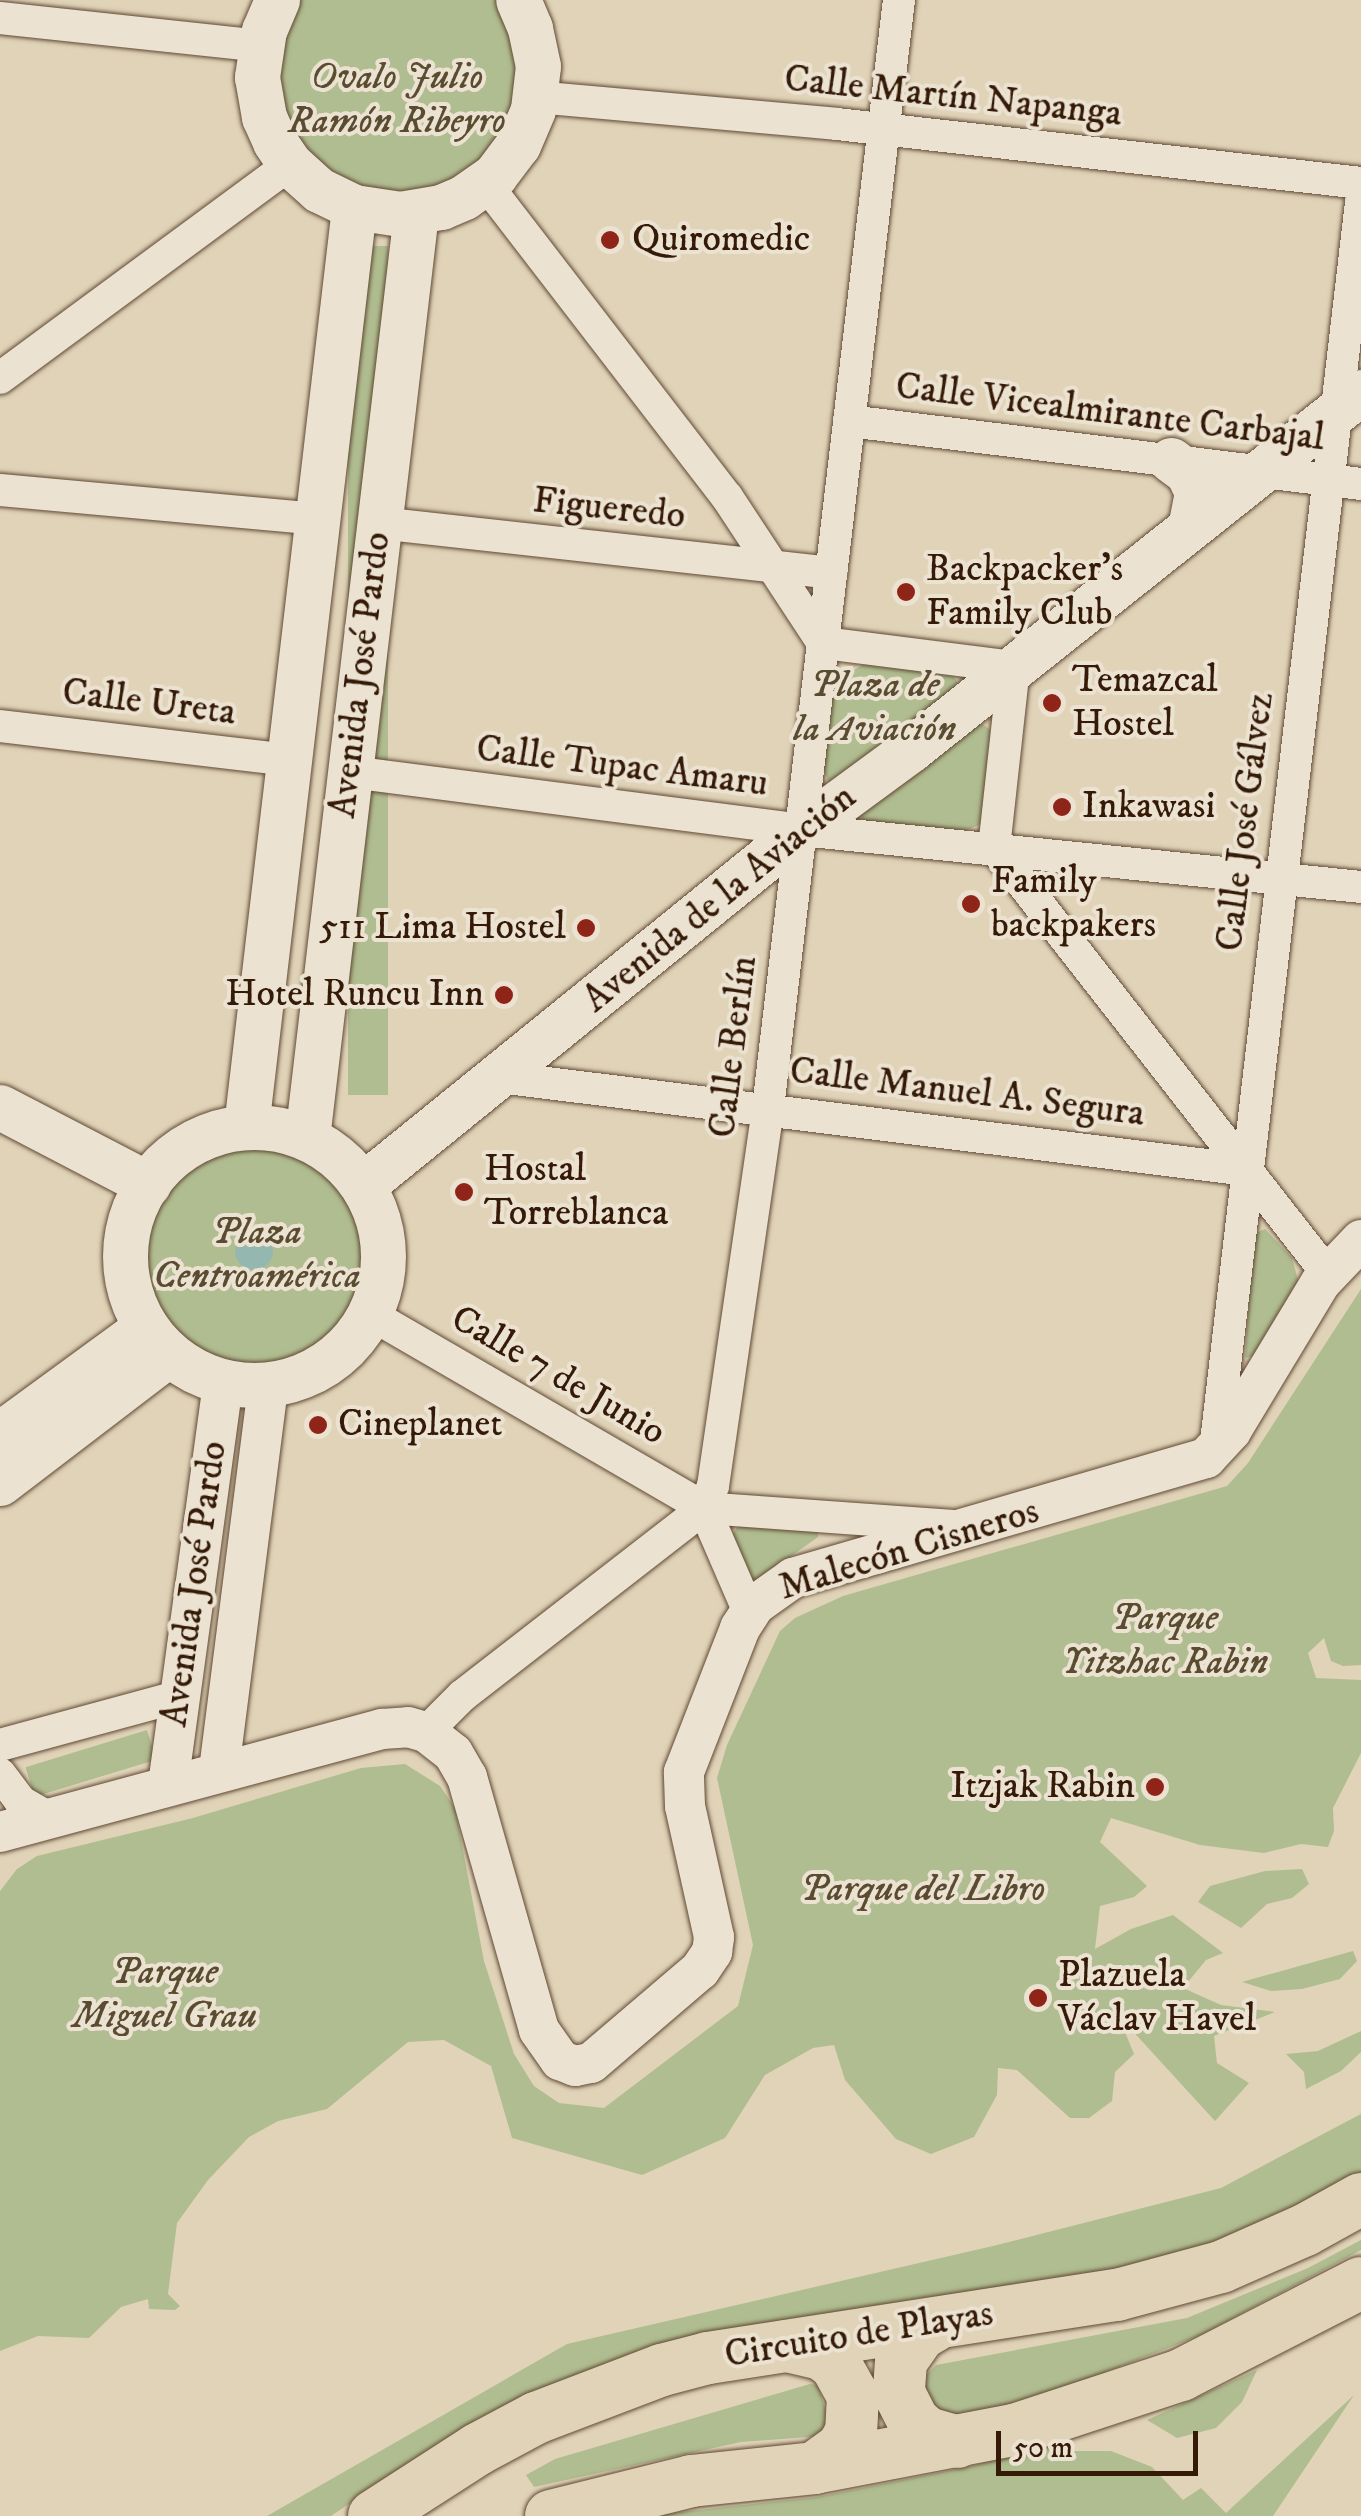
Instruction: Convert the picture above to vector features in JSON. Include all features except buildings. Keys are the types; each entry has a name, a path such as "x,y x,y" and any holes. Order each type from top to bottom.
{"highway":[{"name":"Circuito de Playas","path":"374,2516 478,2450 593,2393 708,2358 1117,2295 1221,2267 1305,2230 1361,2199"},
{"path":"551,2516 691,2481 814,2468 1030,2426 1181,2375 1361,2283"},
{"path":"934,2326 920,2334 901,2361 899,2393 914,2422 926,2433 958,2442"},
{"path":"787,2346 805,2348 836,2364 853,2396 851,2432 830,2461 814,2468"}],"main road":[{"path":"278,0 260,46 260,104 269,130 290,164 319,190 354,208 416,212 452,203 485,183 518,145 536,97 534,40 518,0"},
{"name":"Avenida José Pardo","path":"246,1127 354,208"},
{"name":"Avenida José Pardo","path":"307,1138 416,212"},
{"name":"Avenida de la Aviación","path":"363,1186 801,830 1014,667 1348,401"},
{"path":"1172,460 1188,473 1197,492 1190,527"},
{"path":"0,1107 148,1184"},
{"path":"246,1127 271,1127 307,1138 338,1158 363,1186 382,1241 381,1278 370,1314 334,1358 310,1374 268,1385 223,1382 200,1374 158,1340 131,1293 125,1253 133,1213 148,1184 190,1144 246,1127"},
{"path":"0,1434 158,1340"},
{"path":"0,1483 158,1340"}],"street":[{"name":"Calle Berlín","path":"704,1508 717,1465 768,1108 899,0"},
{"path":"0,18 260,46"},
{"name":"Calle Martín Napanga","path":"536,97 884,128 1361,183"},
{"path":"0,378 290,164"},
{"path":"485,183 716,482 823,643 1014,667 994,847 1327,1273"},
{"name":"Calle José Gálvez","path":"1215,1451 1327,480 1348,401 1361,203"},
{"name":"Calle Vicealmirante Carbajal","path":"849,421 1361,484"},
{"path":"0,490 318,519"},
{"name":"Figueredo","path":"379,523 831,573"},
{"name":"Calle Ureta","path":"0,726 289,760"},
{"name":"Calle Tupac Amaru","path":"350,772 801,830 1361,887"},
{"name":"Calle Manuel A. Segura","path":"498,1077 1247,1170"},
{"path":"1215,1451 1327,1273 1361,1240"},
{"name":"Calle 7 de Junio","path":"370,1314 704,1508 978,1527"},
{"name":"Avenida José Pardo","path":"168,1785 223,1382"},
{"name":"Avenida José Pardo","path":"219,1770 268,1385"},
{"name":"Malecón Cisneros","path":"426,1732 453,1753 468,1777 539,2030 560,2060 583,2066 599,2058 700,1970 712,1952 714,1937 685,1806 684,1772 749,1612 765,1595 794,1578 1196,1462 1215,1451"},
{"path":"0,1832 382,1729 408,1727 426,1732 462,1696 704,1508 749,1612"},
{"path":"0,1745 180,1696"},
{"path":"0,1774 25,1806 49,1818"}],"green space":[{"name":"Ovalo Julio Ramón Ribeyro","path":"291,0 504,0 522,39 516,119 466,181 386,201 311,168 270,95"},
{"path":"348,246 388,246 388,1095 348,1095"},
{"name":"Plaza de la Aviación","path":"867,662 950,670 961,688 840,787 828,781 823,769 833,683"},
{"name":"Plaza de la Aviación","path":"980,722 993,732 984,823 960,833 864,821 859,813"},
{"name":"Plaza Centroamérica","path":"257,1140 301,1148 338,1173 363,1210 371,1254 363,1298 338,1335 301,1360 257,1368 213,1360 176,1335 151,1298 143,1254 151,1210 176,1173 213,1148"},
{"path":"1265,1229 1292,1258 1301,1291 1256,1355 1245,1358 1254,1234"},
{"path":"1361,1289 1361,1665 1343,1666 1331,1661 1324,1638 1308,1653 1316,1678 1361,1680 1361,1753 1333,1808 1334,1831 1328,1847 1301,1844 1264,1853 1200,1845 1111,1818 1100,1842 1147,1886 1134,1897 1100,1906 1095,1949 1131,1929 1173,1915 1223,1953 1206,1960 1183,1988 1221,2005 1275,2012 1214,2036 1217,2063 1249,2083 1215,2121 1118,2015 1134,2054 1115,2072 1112,2101 1089,2118 1070,2118 1017,2070 998,2068 997,2095 974,2137 931,2154 896,2139 845,2080 834,2045 813,2048 765,2075 725,2138 642,2175 512,2138 491,2066 444,2040 408,2042 327,2109 278,2121 249,2137 208,2180 177,2223 168,2294 180,2306 175,2310 149,2309 148,2299 121,2307 89,2338 38,2336 0,2351 0,1891 17,1869 37,1856 193,1818 361,1768 405,1764 440,1786 455,1808 484,1961 514,2054 534,2086 559,2103 604,2108 738,2006 753,1945 717,1778 727,1745 780,1631 795,1618 843,1596 1227,1486 1248,1463"},
{"path":"739,1525 818,1529 818,1537 755,1582 750,1581 730,1538"},
{"path":"147,1730 156,1760 35,1797 26,1767"},
{"path":"1302,1869 1309,1884 1292,1898 1267,1904 1241,1928 1198,1902 1210,1886 1265,1871"},
{"path":"1353,1951 1357,1961 1340,1979 1302,1989 1271,1991 1242,1982"},
{"path":"1361,2031 1361,2052 1341,2071 1306,2089 1304,2072 1286,2054 1318,2051"},
{"path":"1361,2114 1361,2172 1225,2242 1123,2270 895,2308 387,2478 331,2516 267,2516 567,2344 993,2246 1221,2188"},
{"path":"1361,2240 1361,2250 1201,2335 1052,2393 962,2416 932,2413 921,2380 936,2365 1187,2318 1308,2268"},
{"path":"1257,2370 1242,2402 1216,2428 1177,2438 1147,2420"},
{"path":"810,2384 818,2385 828,2418 821,2436 741,2442 534,2487 526,2475 555,2459"},
{"path":"1354,2395 1273,2516 644,2516 817,2497 972,2466 1056,2442 1068,2451 1111,2451 1152,2467 1183,2500 1201,2488 1226,2513"}],"water":[{"path":"254,1232 268,1237 273,1251 268,1265 254,1270 240,1265 235,1251 240,1237"}],"place":[{"name":"Quiromedic","path":"610,240"},
{"name":"Backpacker's Family Club","path":"906,592"},
{"name":"Temazcal Hostel","path":"1052,703"},
{"name":"Inkawasi","path":"1062,807"},
{"name":"Family backpakers","path":"971,904"},
{"name":"511 Lima Hostel","path":"586,928"},
{"name":"Hotel Runcu Inn","path":"504,995"},
{"name":"Hostal Torreblanca","path":"464,1192"},
{"name":"Cineplanet","path":"318,1425"},
{"name":"Itzjak Rabin","path":"1155,1787"},
{"name":"Plazuela Václav Havel","path":"1038,1998"}],"park label":[{"name":"Parque Yitzhac Rabin","path":"1165,1641"},
{"name":"Parque del Libro","path":"923,1890"},
{"name":"Parque Miguel Grau","path":"165,1995"}]}
